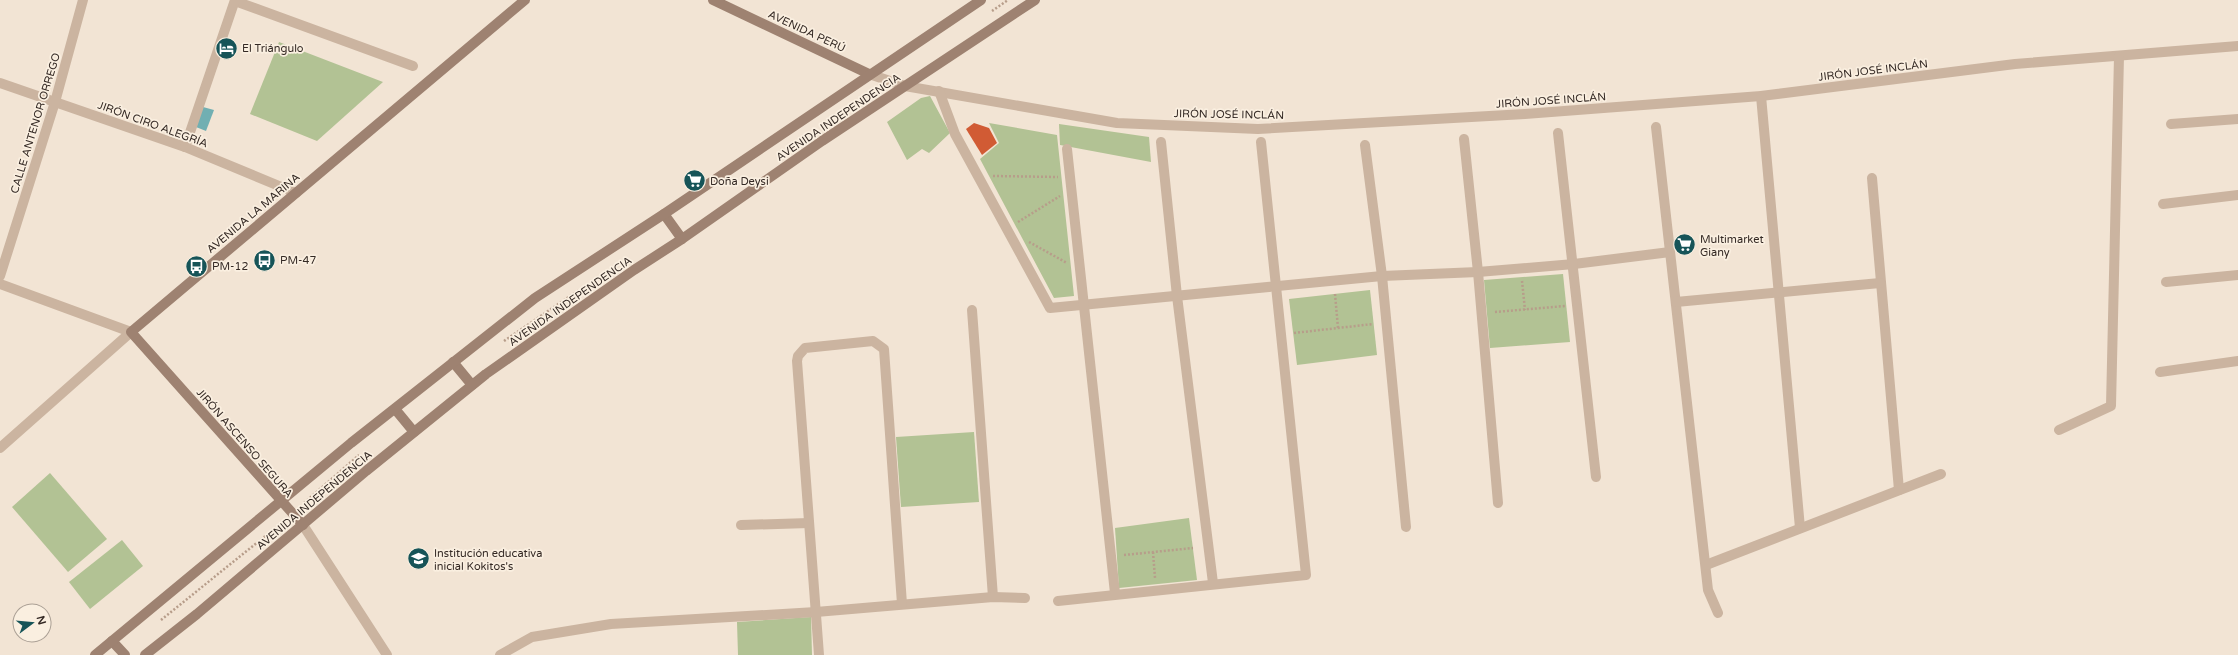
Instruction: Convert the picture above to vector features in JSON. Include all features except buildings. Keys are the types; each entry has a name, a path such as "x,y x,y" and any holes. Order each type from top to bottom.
{"main road":[{"name":"AVENIDA LA MARINA","path":"131,332 525,0"},
{"name":"AVENIDA PERÚ","path":"713,0 869,74"},
{"name":"AVENIDA INDEPENDENCIA","path":"95,655 394,409 535,298 664,214 869,74 981,0"},
{"name":"AVENIDA INDEPENDENCIA","path":"145,655 472,385 634,270 682,239 822,140 1035,0"},
{"path":"664,214 682,239"},
{"name":"JIRÓN ASCENSO SEGURA","path":"131,332 280,502 303,525"},
{"path":"453,362 472,385"},
{"path":"394,409 414,432"},
{"path":"112,641 125,655"}],"street":[{"name":"CALLE ANTENOR ORREGO","path":"0,276 55,102 82,0"},
{"path":"185,148 235,0 413,66"},
{"name":"JIRÓN JOSÉ INCLÁN","path":"869,74 905,86 1117,123 1258,129 1525,114 1761,96 2015,64 2238,46"},
{"path":"2059,430 2111,406 2119,56"},
{"name":"JIRÓN CIRO ALEGRÍA","path":"0,83 185,148 296,193"},
{"path":"939,92 955,134 1050,308 1382,276 1478,272 1574,264 1670,252"},
{"path":"1761,96 1800,528"},
{"path":"2171,124 2238,119"},
{"path":"1656,127 1708,590 1718,613"},
{"path":"1558,133 1574,264 1596,477"},
{"path":"1464,139 1478,272 1498,503"},
{"path":"1161,142 1177,296 1213,584"},
{"path":"1058,601 1116,593 1306,575 1261,142"},
{"path":"1365,145 1382,276 1406,527"},
{"path":"1067,149 1116,593"},
{"path":"1872,178 1898,490"},
{"path":"2163,204 2238,195"},
{"path":"2166,282 2238,275"},
{"path":"1676,302 1880,283"},
{"path":"0,284 131,332"},
{"path":"972,310 993,597"},
{"name":"AVENIDA LA MARINA","path":"0,448 131,332"},
{"path":"819,655 798,356 805,348 810,346 868,341 877,342 884,349 886,354 902,604"},
{"path":"2160,372 2238,361"},
{"path":"1706,565 1941,474"},
{"path":"742,525 809,523"},
{"name":"JIRÓN ASCENSO SEGURA","path":"303,525 386,655"},
{"path":"500,655 532,637 611,624 816,612 993,597 1025,598"}],"path":[{"path":"991,176 1060,177"},
{"path":"1016,223 1062,195"},
{"path":"1025,240 1069,264"},
{"path":"1522,277 1525,310"},
{"path":"497,346 582,289"},
{"path":"1335,294 1338,328"},
{"path":"1487,313 1566,306"},
{"path":"1293,333 1373,324"},
{"path":"304,503 362,453"},
{"path":"158,622 274,529"},
{"path":"1117,556 1193,548"},
{"path":"1153,552 1156,584"}],"green space":[{"path":"279,42 383,82 317,141 250,114"},
{"path":"930,96 950,133 929,153 922,149 907,160 887,122 921,98"},
{"path":"989,123 1057,135 1074,296 1054,298 980,159 999,143"},
{"path":"1059,124 1149,137 1151,162 1060,145"},
{"path":"1563,274 1570,342 1490,348 1484,280"},
{"path":"1370,290 1377,355 1297,365 1289,299"},
{"path":"974,432 979,502 901,507 896,437"},
{"path":"50,473 107,539 68,572 12,507"},
{"path":"1189,518 1197,580 1119,588 1115,528"},
{"path":"122,540 143,566 90,609 69,582"},
{"path":"811,617 812,655 738,655 737,622"}],"water":[{"path":"203,107 214,110 206,131 196,127"}],"place":[{"name":"El Triángulo","path":"226,48"},
{"name":"Doña Deysi","path":"694,181"},
{"name":"Multimarket Giany","path":"1685,245"},
{"name":"PM-47","path":"264,260"},
{"name":"PM-12","path":"197,266"},
{"name":"Institución educativa inicial Kokitos's","path":"418,559"}]}
